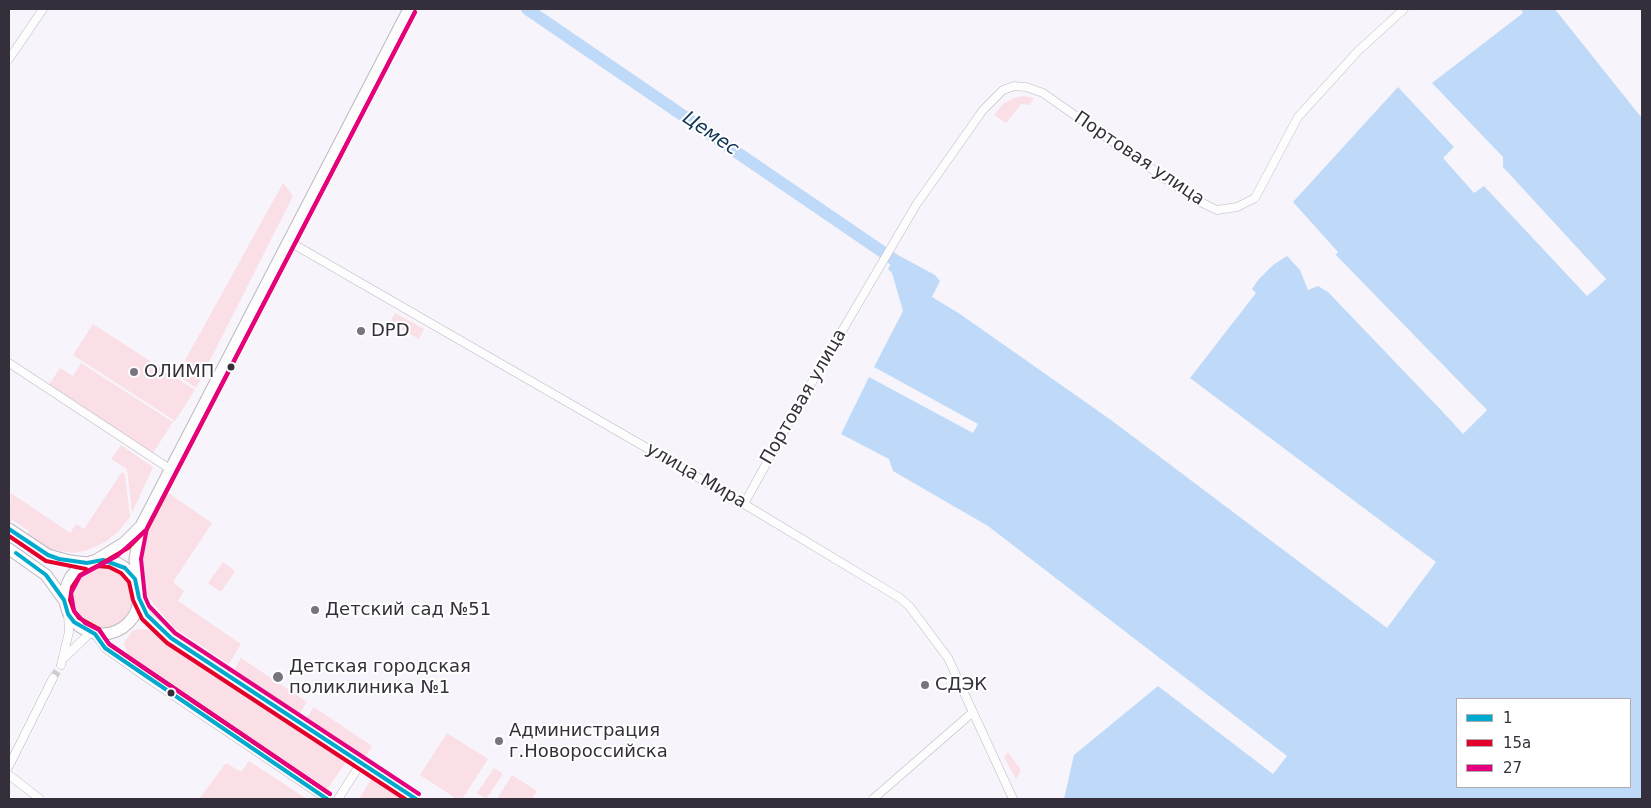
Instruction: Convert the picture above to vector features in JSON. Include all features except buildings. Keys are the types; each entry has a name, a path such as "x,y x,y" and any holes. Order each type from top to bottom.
{"highway":[{"path":"64,600 70,578 92,561 124,544 141,526 409,9"},
{"path":"9,549 46,575 64,600 68,614 81,628 93,633 113,632 129,623 138,607 135,559 141,526"},
{"path":"9,529 48,555 70,561 118,564 130,573 138,592"}],"street":[{"path":"9,58 43,9"},
{"name":"Портовая улица","path":"744,504 824,361 938,172 983,110 1003,90 1014,86 1026,87 1042,93 1196,200 1217,210 1237,207 1255,198 1298,117 1358,51 1404,9"},
{"name":"улица Мира","path":"288,241 744,504 900,598 910,607 948,658 1013,799"},
{"path":"9,363 170,469"},
{"path":"138,592 147,615 171,638 416,799"},
{"path":"68,614 69,632 62,662 93,633 105,648 139,673 327,799"},
{"path":"9,766 53,678"},
{"path":"873,799 973,712"},
{"path":"338,799 361,764"},
{"path":"9,775 40,799"}],"shaded area":[{"path":"1023,96 1034,98 1029,105 1021,104 1006,123 994,115 1003,104"},
{"path":"283,183 293,196 196,388 177,375"},
{"path":"395,313 424,329 419,339 390,323"},
{"name":"ОЛИМП","path":"93,324 195,390 175,421 73,355"},
{"path":"81,363 173,422 153,453 48,386 60,368 73,376"},
{"path":"121,445 153,467 132,513 127,469 111,459"},
{"path":"122,472 125,474 130,517 118,532 105,542 88,550 74,553 48,549 26,537 29,531 12,520 9,523 11,493 70,533 76,524 84,529"},
{"path":"164,490 212,523 173,582 184,591 178,601 241,644 229,664 174,628 148,597 143,584 141,563 143,541 148,522"},
{"path":"223,562 235,571 221,592 208,583"},
{"path":"97,566 109,566 125,575 132,585 134,597 132,609 125,619 109,628 97,628 86,623 77,614 72,603 72,591 77,580 86,571"},
{"path":"140,629 151,630 347,761 326,791 128,655 124,643 132,631"},
{"path":"241,658 307,702 300,713 234,670"},
{"path":"314,707 372,746 365,757 307,717"},
{"path":"447,733 488,759 462,799 457,799 420,775"},
{"path":"1008,752 1021,770 1016,779 1004,757"},
{"path":"249,761 307,799 199,799 226,763 241,772"},
{"path":"494,768 503,774 486,799 477,793"},
{"path":"512,775 537,791 532,799 497,799"},
{"path":"372,778 405,799 359,799"}],"water":[{"path":"1521,9 1555,9 1642,118 1642,799 1064,799 1074,755 1158,686 1273,774 1287,756 988,526 893,471 889,459 841,434 869,377 973,433 978,424 874,367 903,311 892,273 888,269 896,254 935,275 940,281 932,297 960,314 1111,420 1387,628 1436,562 1190,378 1256,293 1252,289 1258,280 1273,265 1287,256 1300,270 1308,290 1318,286 1328,292 1463,433 1486,411 1334,257 1338,252 1293,202 1398,87 1454,147 1443,158 1474,193 1484,186 1587,296 1606,279 1503,167 1503,157 1432,83 1523,13"}],"pier":[{"path":"1555,9 1558,9 1642,114 1642,118"},
{"path":"1500,167 1606,279 1593,291 1591,289 1603,279"},
{"path":"1334,253 1487,410 1463,434 1406,370 1463,430 1483,410 1372,296 1362,295 1332,258"}],"waterway":[{"name":"Цемес","path":"527,9 893,259"}],"tunnel":[{"path":"53,678 61,665"}],"transit line":[{"name":"15а","path":"99,565 128,548 147,529 415,12"},
{"name":"27","path":"415,12 147,528 141,559 145,597 149,606 175,633 419,794"},
{"name":"1","path":"9,529 48,555 59,559 87,563 103,560 125,568 135,579 139,598 147,615 171,638 416,799"},
{"name":"27","path":"145,531 117,556 80,576 71,593 74,611 85,623 99,630 109,644 330,794"},
{"name":"15а","path":"9,536 46,561 86,569"},
{"name":"1","path":"16,553 46,575 64,600 68,614 74,622 95,634"},
{"name":"15а","path":"330,794 109,644 99,629 79,618 70,600 72,587 80,575 97,566 109,567 121,573 129,582 133,600 142,619 167,643 405,799"},
{"name":"1","path":"95,634 105,648 327,799"}],"place":[{"name":"DPD","path":"361,331"},
{"name":"ОЛИМП","path":"134,372"},
{"name":"Детский сад №51","path":"315,610"},
{"name":"Детская городская поликлиника №1","path":"278,677"},
{"name":"СДЭК","path":"925,685"},
{"name":"Администрация г.Новороссийска","path":"499,741"}]}
